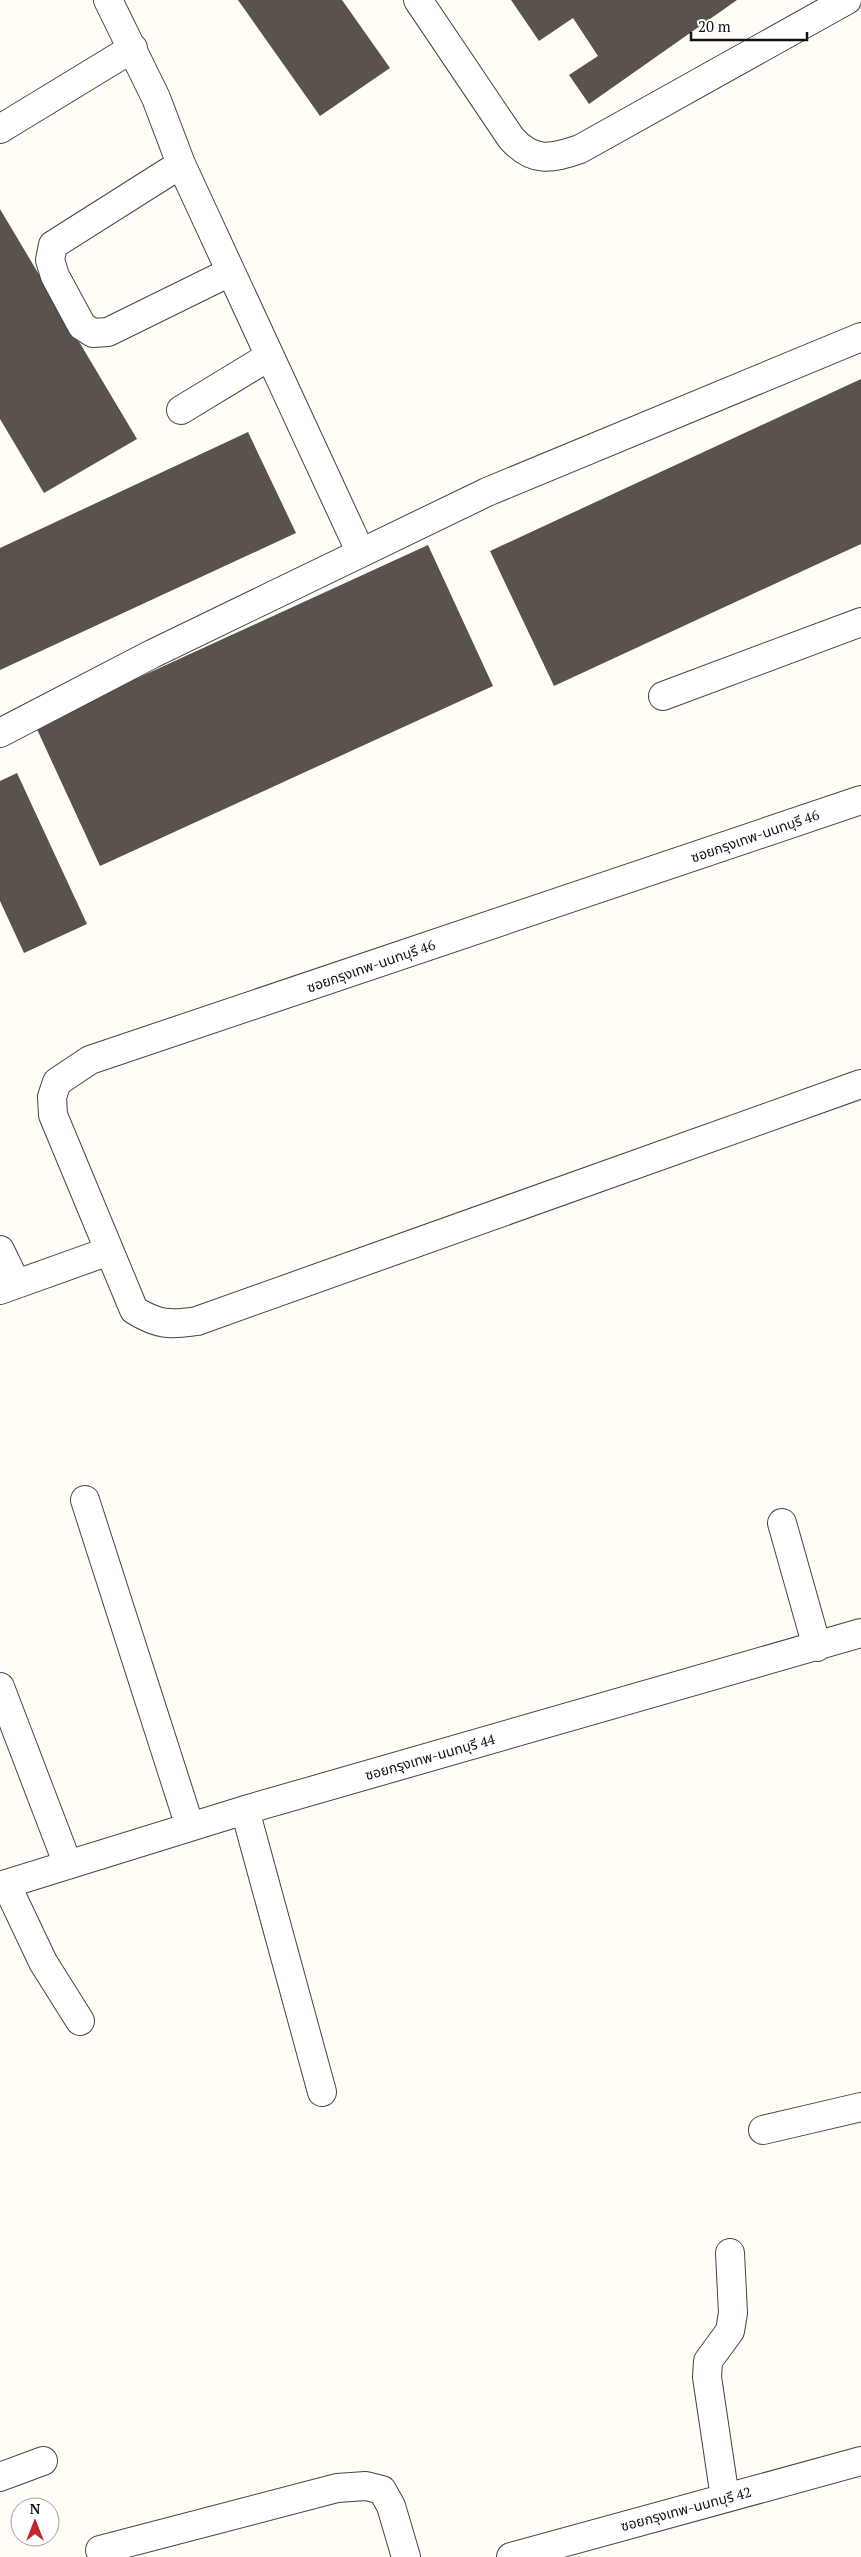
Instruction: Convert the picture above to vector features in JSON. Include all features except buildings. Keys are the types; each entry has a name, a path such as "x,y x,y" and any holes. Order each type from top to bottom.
{"street":[{"path":"108,0 156,98 181,164 360,552"},
{"path":"418,0 511,138 520,148 547,158 580,149 847,0"},
{"path":"0,129 133,48"},
{"path":"181,164 54,245 50,260 55,276 82,326 93,333 108,332 230,272"},
{"path":"0,733 152,654 487,492 861,337"},
{"path":"181,410 270,356"},
{"path":"664,696 861,622"},
{"name":"ซอยกรุงเทพ-นนทบุรี 46","path":"861,800 90,1060 57,1082 52,1097 53,1115 134,1310 151,1321 171,1325 197,1321 861,1084"},
{"path":"0,1250 8,1287 109,1251"},
{"path":"86,1500 190,1827"},
{"path":"782,1523 817,1647"},
{"name":"ซอยกรุงเทพ-นนทบุรี 44","path":"3,1885 245,1810 861,1633"},
{"path":"0,1687 68,1865"},
{"path":"245,1810 322,2092"},
{"path":"3,1885 44,1962 80,2021"},
{"path":"763,2130 861,2107"},
{"path":"725,2498 707,2377 708,2361 730,2331 733,2313 730,2253"},
{"path":"0,2477 43,2461"},
{"name":"ซอยกรุงเทพ-นนทบุรี 42","path":"511,2557 861,2461"},
{"path":"100,2550 337,2488 366,2486 382,2490 391,2506 406,2557"}]}
